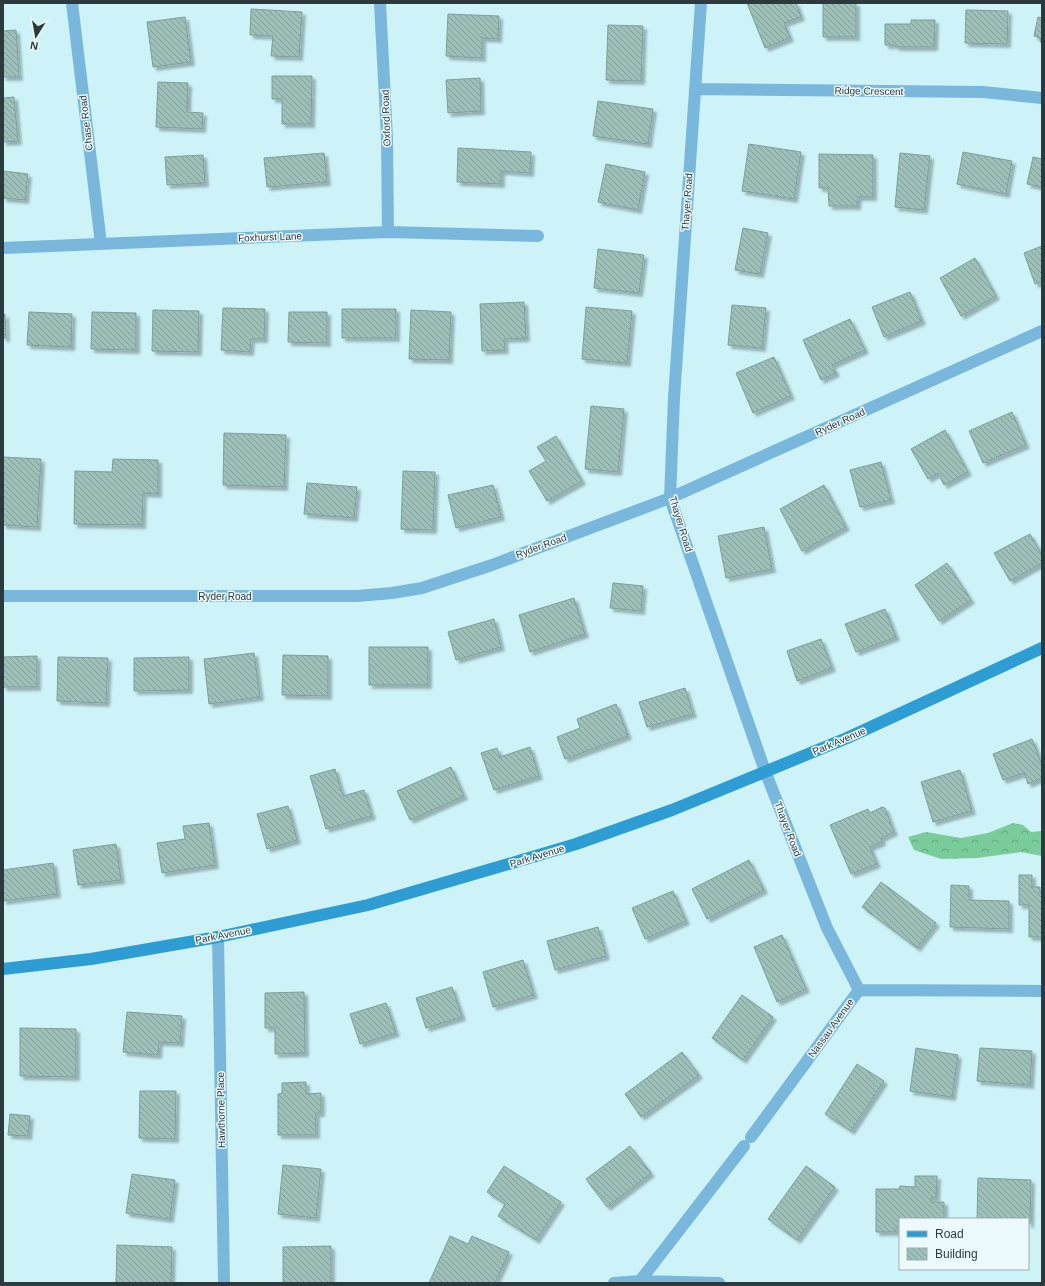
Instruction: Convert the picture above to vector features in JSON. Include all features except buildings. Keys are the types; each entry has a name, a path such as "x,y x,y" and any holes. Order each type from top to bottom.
{"street":[{"name":"Chase Road","path":"72,3 101,244"},
{"name":"Oxford Road","path":"380,3 387,138 388,232"},
{"name":"Thayer Road","path":"701,3 674,398 670,498 765,771 827,928 859,990"},
{"name":"Ridge Crescent","path":"695,89 983,92 1042,98"},
{"name":"Foxhurst Lane","path":"3,248 388,232 538,236"},
{"name":"Ryder Road","path":"3,596 357,596 404,592 422,588 492,565 670,498 1042,331"},
{"name":"Park Avenue","path":"3,969 91,959 218,937 368,905 576,844 672,810 847,738 1042,648"},
{"name":"Hawthorne Place","path":"218,937 224,1283"},
{"name":"Nassau Avenue","path":"640,1281 747,1142 859,990 1042,991"},
{"path":"614,1283 640,1281 719,1283"}],"green space":[{"path":"1013,823 1023,825 1031,832 1042,831 1042,856 1021,852 977,858 941,859 914,850 908,837 926,832 961,838 988,833"}]}
